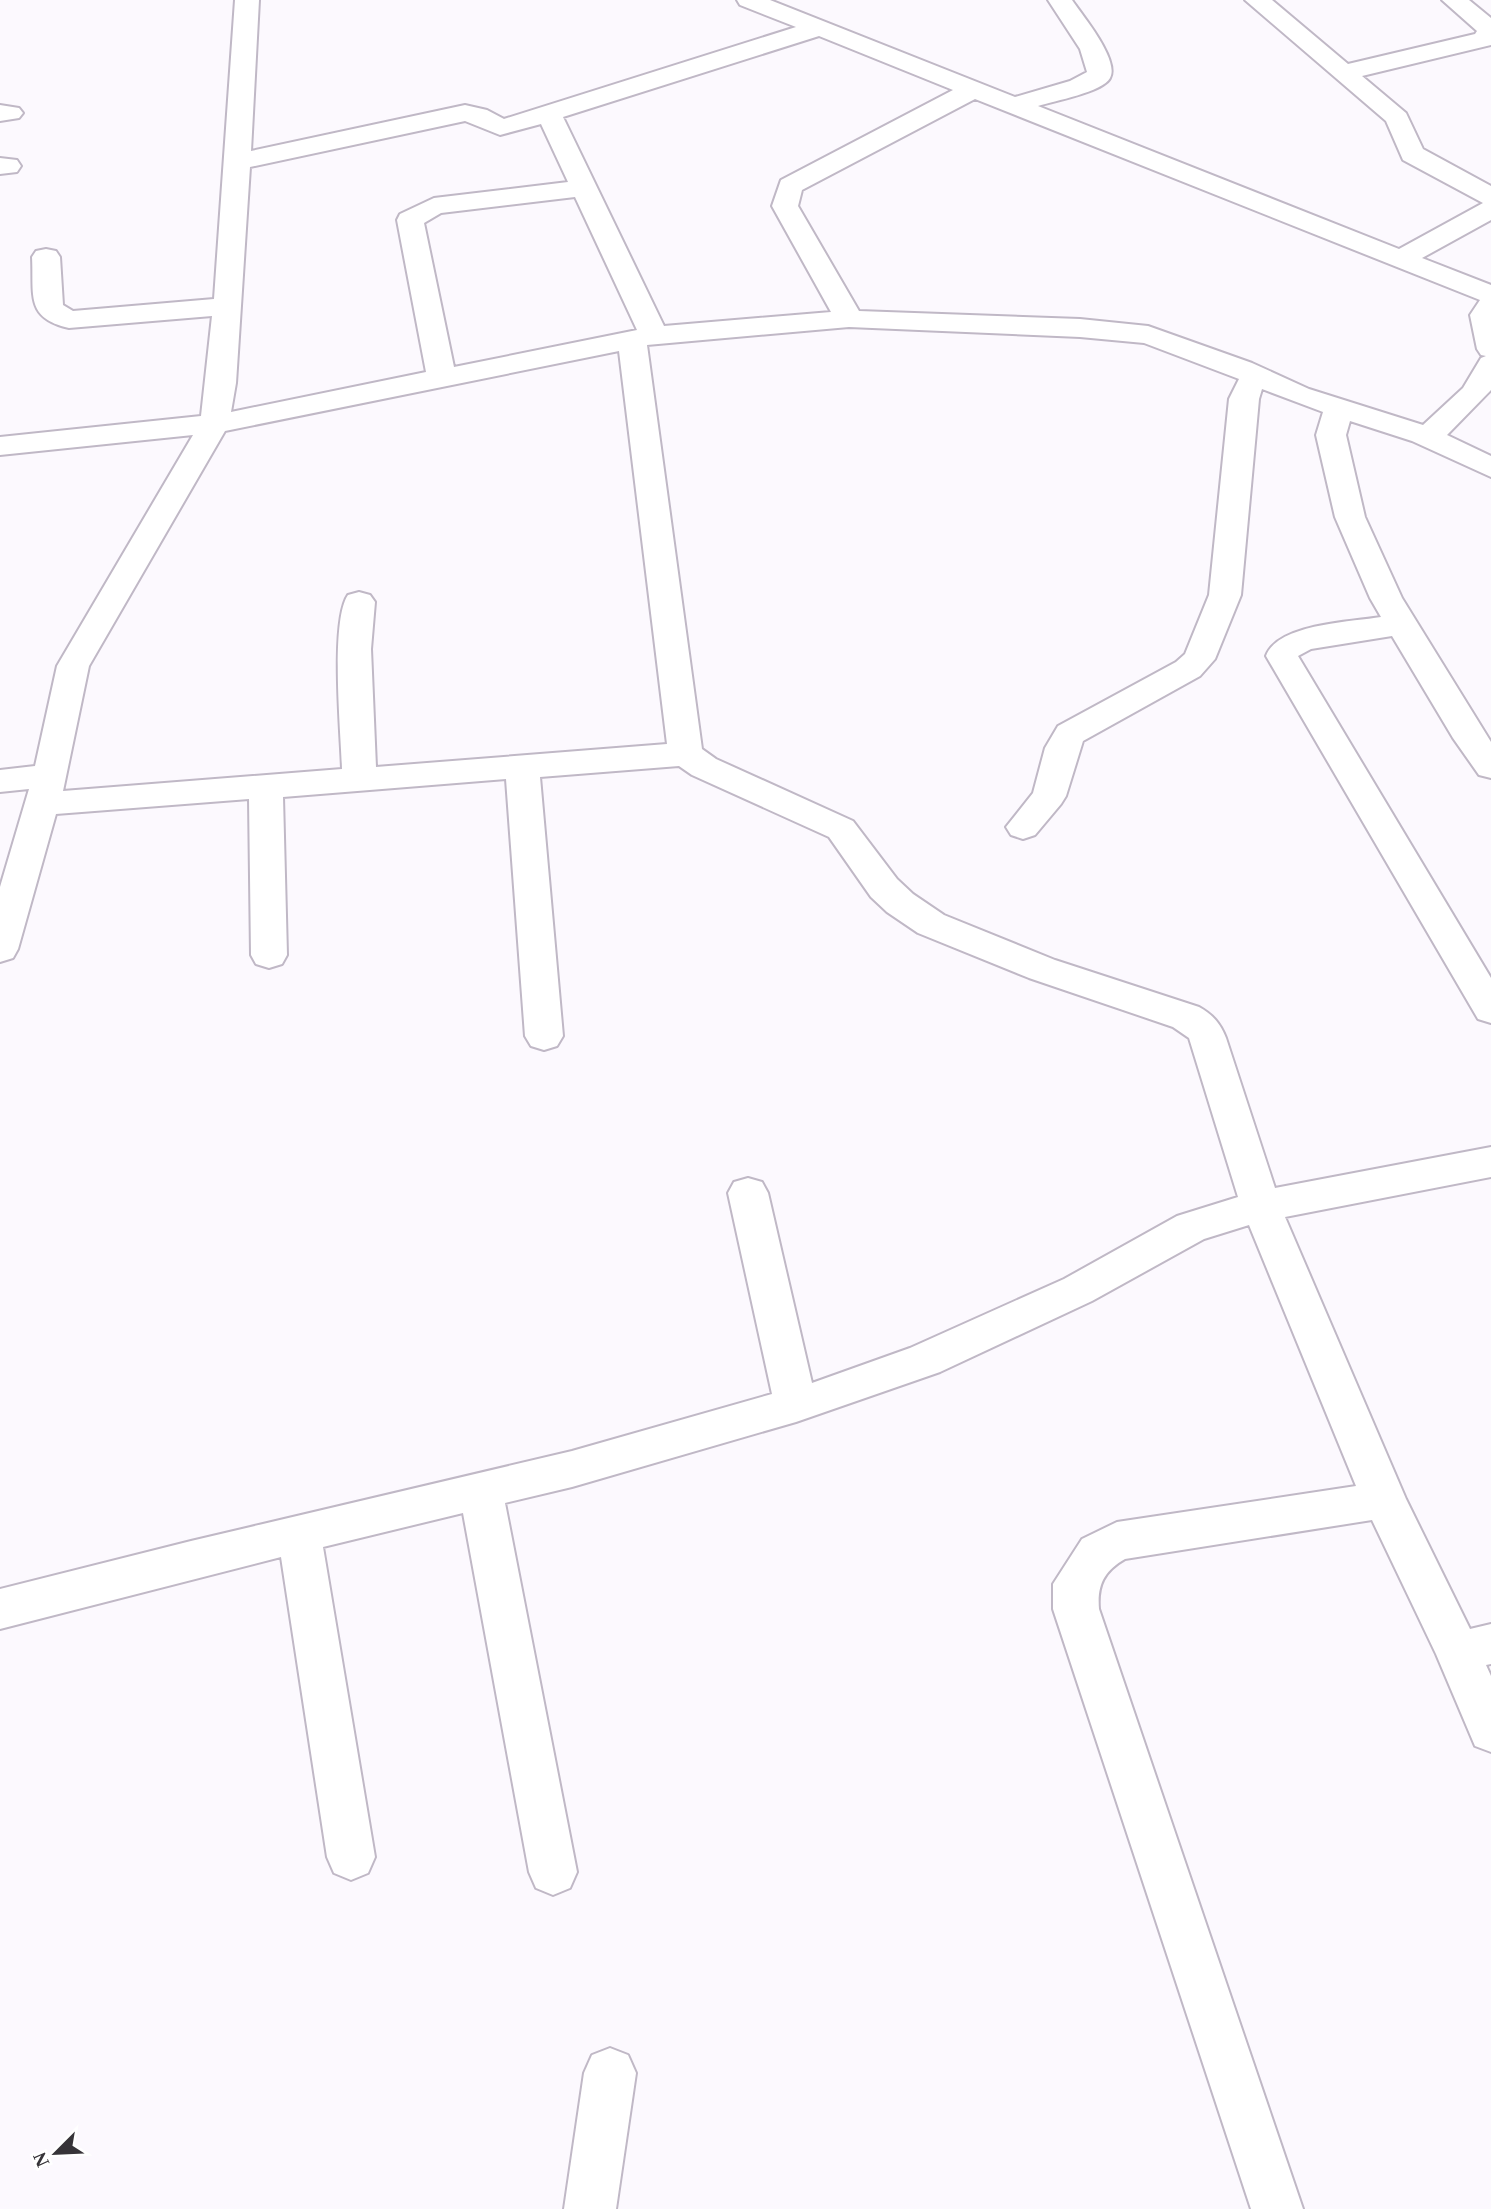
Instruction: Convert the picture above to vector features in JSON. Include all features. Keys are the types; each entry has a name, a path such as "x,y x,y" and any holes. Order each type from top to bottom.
{"street":[{"path":"0,949 46,790 73,666 214,424 221,383 227,306 247,0"},
{"path":"749,0 811,17 1014,105 1491,295"},
{"path":"1014,105 1079,86 1099,76 1102,69 1098,57 1060,0"},
{"path":"1257,0 1401,123 1412,154 1491,197"},
{"path":"1343,73 1484,39 1490,29 1454,0"},
{"path":"237,162 465,113 478,113 495,127 502,128 549,114 811,17"},
{"path":"849,319 785,206 790,186 975,89"},
{"path":"549,114 583,188 643,337 681,733 686,754"},
{"path":"442,378 410,220 434,206 583,188"},
{"path":"1401,259 1491,209"},
{"path":"46,257 49,305 53,313 69,320 227,306"},
{"path":"1491,304 1484,315 1491,349"},
{"path":"0,446 214,424 643,337 849,319 1080,328 1148,335 1258,376 1299,395 1428,437 1491,468"},
{"path":"1428,437 1475,393 1491,364"},
{"path":"1023,827 1049,796 1062,748 1070,734 1188,669 1199,659 1225,595 1244,399 1248,387 1258,376"},
{"path":"1339,408 1331,436 1350,517 1386,598 1465,730 1491,767"},
{"path":"359,602 355,649 359,780"},
{"path":"1402,624 1302,640 1284,650 1282,656 1491,1010"},
{"path":"0,781 46,790 266,788 686,754 704,767 841,829 884,888 900,903 931,924 1042,969 1186,1017 1204,1028 1261,1206 1384,1500 1475,1648 1491,1731"},
{"path":"522,768 544,1036"},
{"path":"266,788 269,955"},
{"path":"0,1609 585,1465 796,1405 925,1360 1078,1290 1191,1227 1261,1206 1491,1162"},
{"path":"748,1193 796,1405"},
{"path":"481,1491 553,1872"},
{"path":"1277,2209 1076,1609 1075,1584 1098,1552 1117,1541 1384,1500"},
{"path":"299,1534 351,1857"},
{"path":"590,2209 610,2073"}]}
